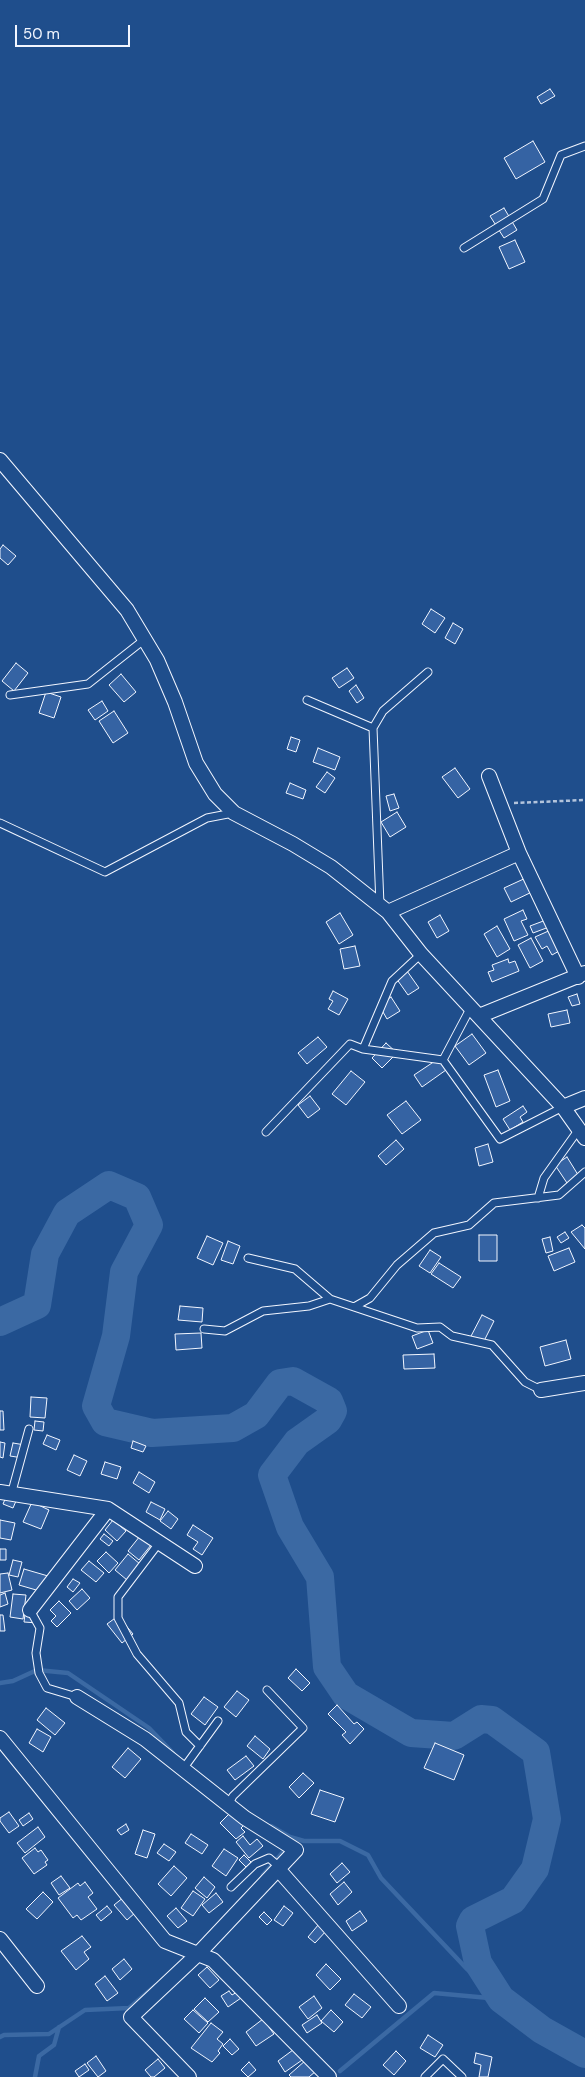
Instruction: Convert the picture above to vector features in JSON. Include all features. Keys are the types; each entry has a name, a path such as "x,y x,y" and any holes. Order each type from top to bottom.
{"street":[{"path":"0,460 127,610 157,660 175,702 196,762 215,794 234,813 292,844 331,868 384,909 421,954 563,1107 582,1133"},
{"path":"475,1011 581,975 519,853 489,776"},
{"path":"384,909 519,853"},
{"path":"563,1107 585,1098"},
{"path":"540,1390 585,1383"},
{"path":"6,1494 108,1509 195,1566"},
{"path":"30,1610 108,1509"},
{"path":"77,1697 186,1766 230,1801 245,1818 296,1850 277,1867 198,1954 131,2018 189,2077"},
{"path":"0,1738 165,1941 213,1960 329,2077"},
{"path":"277,1867 399,2006"},
{"path":"0,1939 37,1986"}],"lane":[{"path":"464,248 543,199 562,155 585,146"},
{"path":"10,695 88,684 144,639"},
{"path":"384,909 372,728 383,711 428,672"},
{"path":"307,700 372,728"},
{"path":"0,823 105,872 208,818 234,813"},
{"path":"363,1050 392,981 421,954"},
{"path":"443,1060 475,1011"},
{"path":"266,1132 350,1044 363,1050 443,1060 500,1139 563,1107"},
{"path":"538,1198 544,1178 582,1133"},
{"path":"354,1306 370,1298 396,1265 434,1233 469,1224 494,1203 559,1195 585,1172"},
{"path":"248,1258 295,1269 330,1299 417,1328 440,1327 452,1336 492,1345 525,1382 540,1390"},
{"path":"204,1329 225,1331 263,1311 309,1306 330,1299"},
{"path":"6,1494 29,1429"},
{"path":"159,1543 118,1597 118,1618 137,1654 179,1703 186,1732 200,1746"},
{"path":"30,1610 40,1628 36,1653 38,1670 47,1688 77,1697"},
{"path":"230,1801 303,1728 267,1690"},
{"path":"186,1766 218,1721"},
{"path":"231,1887 256,1864 269,1858 277,1867"},
{"path":"425,2077 443,2059 462,2077"}],"path":[{"path":"500,804 585,800"}],"building":[{"path":"550,89 555,96 541,104 537,97"},
{"path":"533,141 545,162 516,179 504,158"},
{"path":"504,208 517,230 504,238 490,216"},
{"path":"515,240 525,262 509,269 499,247"},
{"path":"3,545 16,556 8,565 0,558 0,549"},
{"path":"431,609 445,618 435,633 422,624"},
{"path":"453,623 463,629 455,644 445,638"},
{"path":"16,663 28,673 14,691 2,681"},
{"path":"347,668 354,678 339,688 332,678"},
{"path":"121,674 136,692 124,702 109,685"},
{"path":"356,685 364,698 357,703 349,691"},
{"path":"46,692 61,697 54,718 39,713"},
{"path":"102,701 108,711 95,720 88,710"},
{"path":"114,711 128,733 113,743 99,721"},
{"path":"291,737 300,740 296,752 287,749"},
{"path":"318,748 340,757 335,770 313,762"},
{"path":"455,768 470,789 458,798 442,777"},
{"path":"327,772 335,778 325,793 316,787"},
{"path":"290,783 306,790 303,799 286,793"},
{"path":"394,794 399,808 390,811 386,796"},
{"path":"397,812 406,827 390,837 381,822"},
{"path":"528,877 534,891 511,902 504,888"},
{"path":"523,910 527,919 521,921 528,935 514,941 504,919"},
{"path":"340,913 353,935 339,944 326,922"},
{"path":"440,915 449,931 437,938 428,922"},
{"path":"546,920 549,927 533,933 530,926"},
{"path":"497,926 510,949 497,957 484,934"},
{"path":"553,929 561,950 552,955 547,946 542,949 535,937"},
{"path":"531,938 543,961 530,968 518,945"},
{"path":"355,946 360,966 344,969 340,949"},
{"path":"508,959 509,963 515,961 519,971 492,982 488,972 494,970 492,965"},
{"path":"407,971 419,988 408,995 396,978"},
{"path":"333,991 348,999 339,1015 328,1009 333,1001 329,999"},
{"path":"577,994 580,1004 572,1006 568,997"},
{"path":"391,997 400,1011 387,1019 379,1005"},
{"path":"567,1010 570,1023 551,1027 548,1014"},
{"path":"472,1034 486,1053 469,1065 455,1046"},
{"path":"318,1037 327,1047 307,1064 298,1053"},
{"path":"386,1043 397,1053 382,1068 372,1058"},
{"path":"438,1059 446,1070 422,1087 414,1075"},
{"path":"498,1070 510,1101 496,1107 484,1075"},
{"path":"351,1071 365,1082 346,1105 332,1094"},
{"path":"310,1096 320,1109 308,1118 298,1105"},
{"path":"406,1101 421,1120 402,1134 387,1115"},
{"path":"523,1106 527,1112 520,1117 523,1122 510,1130 503,1119"},
{"path":"396,1140 404,1149 386,1165 378,1156"},
{"path":"488,1144 493,1162 479,1166 475,1148"},
{"path":"567,1157 580,1178 569,1186 555,1165"},
{"path":"582,1225 585,1228 585,1249 571,1232"},
{"path":"565,1232 569,1238 561,1243 557,1237"},
{"path":"479,1235 497,1235 497,1261 479,1261"},
{"path":"207,1236 223,1243 213,1265 197,1258"},
{"path":"550,1237 553,1251 546,1253 542,1239"},
{"path":"228,1241 240,1246 233,1264 221,1260"},
{"path":"569,1248 575,1262 554,1271 548,1256"},
{"path":"430,1250 441,1257 430,1273 419,1266"},
{"path":"439,1263 461,1277 453,1288 431,1274"},
{"path":"180,1306 203,1308 202,1322 178,1320"},
{"path":"482,1315 494,1321 482,1345 470,1338"},
{"path":"428,1330 433,1343 417,1349 412,1336"},
{"path":"201,1333 202,1348 176,1350 175,1334"},
{"path":"566,1340 571,1359 545,1366 540,1347"},
{"path":"434,1354 435,1368 404,1369 403,1355"},
{"path":"31,1397 47,1398 45,1418 30,1417"},
{"path":"0,1411 3,1411 4,1430 0,1430"},
{"path":"35,1421 44,1422 43,1431 34,1430"},
{"path":"47,1435 60,1440 56,1450 43,1444"},
{"path":"133,1441 146,1446 143,1452 131,1448"},
{"path":"0,1442 5,1443 3,1458 0,1457"},
{"path":"13,1443 25,1445 23,1458 10,1456"},
{"path":"74,1455 87,1461 80,1476 67,1470"},
{"path":"105,1462 121,1467 117,1479 101,1474"},
{"path":"139,1472 155,1482 149,1493 133,1483"},
{"path":"6,1497 16,1501 13,1508 3,1504"},
{"path":"32,1502 49,1510 41,1529 23,1522"},
{"path":"151,1502 165,1509 160,1520 146,1512"},
{"path":"168,1511 178,1519 171,1529 160,1521"},
{"path":"0,1520 15,1523 11,1540 0,1538"},
{"path":"113,1520 126,1531 117,1541 105,1530"},
{"path":"193,1525 213,1538 202,1555 193,1549 198,1542 187,1535"},
{"path":"104,1534 113,1541 109,1546 100,1539"},
{"path":"140,1536 151,1545 139,1560 128,1551"},
{"path":"0,1549 6,1549 6,1560 0,1560"},
{"path":"106,1552 118,1563 109,1573 97,1561"},
{"path":"128,1554 140,1564 127,1580 115,1570"},
{"path":"13,1560 22,1562 18,1577 9,1575"},
{"path":"89,1561 104,1573 96,1582 81,1570"},
{"path":"24,1569 48,1576 43,1592 19,1585"},
{"path":"8,1573 12,1590 0,1593 0,1574"},
{"path":"73,1579 80,1583 73,1592 67,1587"},
{"path":"82,1589 90,1598 77,1610 69,1601"},
{"path":"5,1593 8,1604 0,1607 0,1595"},
{"path":"13,1594 26,1595 23,1619 10,1617"},
{"path":"59,1601 71,1613 57,1627 51,1621 56,1616 50,1610"},
{"path":"25,1614 38,1616 38,1623 24,1622"},
{"path":"0,1615 3,1615 5,1631 0,1631"},
{"path":"118,1616 133,1634 122,1643 107,1624"},
{"path":"296,1669 310,1683 302,1691 288,1678"},
{"path":"237,1691 249,1700 236,1717 224,1707"},
{"path":"204,1697 218,1707 205,1725 191,1714"},
{"path":"337,1705 354,1724 357,1722 364,1729 350,1744 342,1735 346,1732 328,1714"},
{"path":"46,1708 65,1723 55,1735 37,1720"},
{"path":"37,1729 51,1737 43,1752 29,1743"},
{"path":"255,1736 270,1749 263,1759 247,1746"},
{"path":"435,1743 464,1755 454,1780 424,1768"},
{"path":"128,1748 141,1759 125,1778 112,1767"},
{"path":"246,1756 254,1766 235,1780 227,1770"},
{"path":"303,1773 314,1783 299,1798 289,1787"},
{"path":"320,1790 344,1798 335,1822 311,1814"},
{"path":"233,1810 248,1821 241,1828 245,1832 236,1839 220,1823"},
{"path":"9,1812 19,1826 9,1833 0,1821 0,1818"},
{"path":"29,1813 33,1819 23,1826 19,1820"},
{"path":"126,1824 129,1830 121,1835 117,1830"},
{"path":"38,1827 45,1837 25,1853 17,1843"},
{"path":"143,1830 155,1834 147,1858 135,1854"},
{"path":"191,1834 208,1845 202,1854 185,1843"},
{"path":"243,1836 250,1845 257,1839 263,1846 249,1858 236,1842"},
{"path":"164,1844 176,1852 169,1861 157,1853"},
{"path":"35,1848 38,1852 41,1850 48,1860 45,1862 47,1865 34,1874 22,1858"},
{"path":"224,1849 238,1858 226,1876 212,1866"},
{"path":"244,1855 251,1862 246,1867 239,1860"},
{"path":"342,1863 350,1872 337,1883 330,1874"},
{"path":"174,1866 187,1878 171,1896 158,1884"},
{"path":"61,1876 70,1888 59,1895 51,1883"},
{"path":"204,1877 215,1887 207,1898 195,1888"},
{"path":"85,1882 93,1893 88,1897 97,1909 81,1920 77,1915 73,1918 58,1898 78,1883 80,1886"},
{"path":"344,1882 352,1892 338,1905 330,1894"},
{"path":"193,1891 205,1899 193,1916 181,1908"},
{"path":"43,1892 53,1902 37,1919 26,1909"},
{"path":"216,1893 223,1902 209,1913 202,1905"},
{"path":"124,1897 136,1912 127,1920 114,1905"},
{"path":"107,1906 112,1912 101,1921 96,1915"},
{"path":"284,1906 293,1913 283,1926 274,1920"},
{"path":"176,1908 187,1921 178,1928 167,1916"},
{"path":"360,1911 367,1921 352,1931 346,1921"},
{"path":"264,1912 272,1920 267,1925 259,1917"},
{"path":"319,1924 327,1930 315,1943 308,1937"},
{"path":"82,1936 91,1947 84,1952 89,1959 76,1970 61,1951"},
{"path":"124,1959 132,1969 120,1980 112,1969"},
{"path":"326,1964 341,1979 330,1990 316,1975"},
{"path":"207,1967 219,1980 210,1988 198,1975"},
{"path":"105,1976 118,1993 107,2001 95,1984"},
{"path":"229,1991 232,1995 237,1992 241,1998 228,2007 221,1996"},
{"path":"354,1994 371,2007 362,2018 345,2005"},
{"path":"314,1996 322,2008 308,2019 299,2007"},
{"path":"205,1998 219,2012 208,2022 194,2009"},
{"path":"193,2010 208,2023 199,2033 184,2019"},
{"path":"331,2010 343,2022 334,2032 321,2021"},
{"path":"317,2015 322,2023 307,2033 302,2025"},
{"path":"263,2019 274,2034 256,2046 246,2032"},
{"path":"211,2023 223,2032 217,2039 223,2044 218,2051 220,2053 212,2062 191,2048"},
{"path":"428,2035 443,2045 435,2057 420,2048"},
{"path":"230,2039 239,2049 232,2055 223,2046"},
{"path":"297,2047 305,2058 285,2072 278,2061"},
{"path":"396,2051 406,2061 394,2075 383,2065"},
{"path":"476,2053 492,2057 488,2077 479,2077 481,2065 474,2063"},
{"path":"96,2056 106,2071 98,2077 87,2063"},
{"path":"158,2059 165,2068 154,2077 151,2077 145,2070"},
{"path":"306,2060 316,2071 309,2077 291,2077 289,2075"},
{"path":"249,2062 256,2070 248,2077 241,2070"},
{"path":"85,2064 89,2070 79,2077 75,2071"}],"waterway":[{"path":"0,1322 37,1305 45,1254 67,1213 109,1185 137,1197 149,1225 124,1272 116,1336 96,1406 105,1422 152,1433 233,1428 256,1415 280,1383 293,1381 329,1401 333,1411 328,1420 297,1442 272,1475 290,1527 320,1577 327,1667 346,1695 411,1733 454,1736 481,1719 492,1720 536,1752 547,1819 535,1869 513,1900 473,1920 470,1926 478,1963 501,1999 542,2030 585,2054"},
{"path":"0,1683 13,1681 37,1670 68,1673 149,1728 173,1753"},
{"path":"271,1826 290,1837 304,1841 340,1841 368,1855 381,1878 466,1968 501,1999"},
{"path":"263,1875 283,1852"},
{"path":"0,2037 4,2035 49,2034 85,2010 129,2008 155,1986"},
{"path":"340,2071 434,1993 500,1999"},
{"path":"35,2077 39,2056 54,2045 59,2027"}]}
